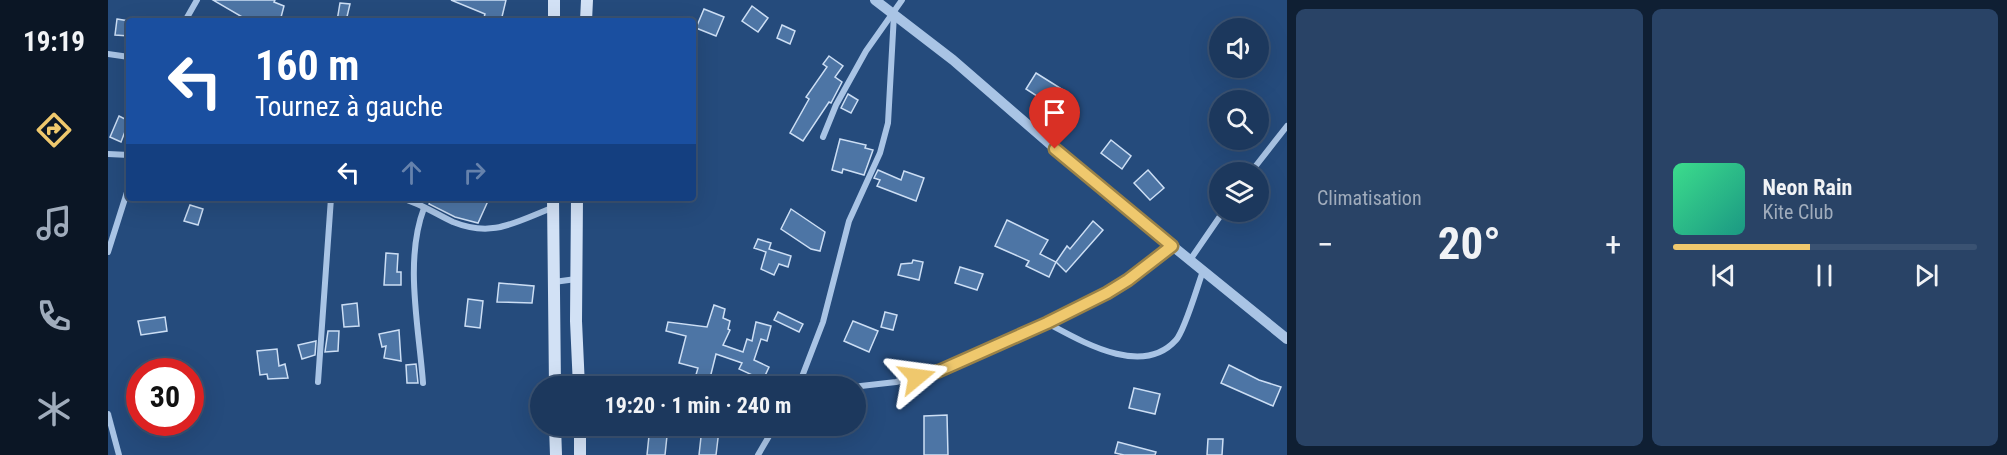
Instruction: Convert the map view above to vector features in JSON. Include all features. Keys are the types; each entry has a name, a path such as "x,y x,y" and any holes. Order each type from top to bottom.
{"main road":[{"path":"554,0 554,18"},
{"path":"586,18 587,0"},
{"path":"577,201 579,376"},
{"path":"553,203 555,376"},
{"path":"555,436 556,455"},
{"path":"580,436 580,455"}],"street":[{"path":"187,18 197,0"},
{"path":"875,0 894,13 1172,246 1287,339"},
{"path":"823,137 836,105 866,51 902,0"},
{"path":"802,376 823,322 849,220 880,153 888,123 894,13"},
{"path":"108,54 126,57"},
{"path":"1259,162 1287,126"},
{"path":"108,154 126,155"},
{"path":"108,252 126,195"},
{"path":"318,382 331,201"},
{"path":"408,201 453,222 484,230 498,228 553,203"},
{"path":"423,383 413,266 419,222 424,208"},
{"path":"1190,260 1216,222"},
{"path":"866,385 896,382 939,371 1047,323 1114,289 1172,246"},
{"path":"1047,323 1096,349 1115,354 1144,355 1165,350 1177,339 1203,271"},
{"path":"552,282 577,279"},
{"path":"108,414 120,455"},
{"path":"758,455 770,436"}],"building":[{"path":"213,0 275,0 274,2 284,6 281,18 244,18"},
{"path":"451,0 506,0 502,18 484,18 485,14"},
{"path":"340,3 350,4 347,18 338,18"},
{"path":"752,6 768,18 758,32 742,21"},
{"path":"704,9 724,17 716,36 696,28"},
{"path":"117,19 126,20 126,36 115,35"},
{"path":"782,25 795,31 790,44 777,38"},
{"path":"829,56 843,66 835,77 842,82 831,103 829,102 803,141 790,133 809,99 806,97 827,67 823,64"},
{"path":"1036,73 1068,93 1057,109 1026,89"},
{"path":"848,94 858,100 851,113 841,108"},
{"path":"119,116 126,120 126,129 121,142 110,137"},
{"path":"840,139 866,145 865,148 873,150 864,175 843,169 842,173 832,170"},
{"path":"1111,140 1131,156 1122,169 1101,153"},
{"path":"878,170 901,180 904,171 924,178 916,201 877,186 880,180 874,178"},
{"path":"1148,170 1164,188 1150,200 1134,183"},
{"path":"430,201 488,201 478,223 455,217 429,204"},
{"path":"190,205 203,209 198,225 184,221"},
{"path":"791,209 825,232 820,251 811,249 781,229"},
{"path":"1007,220 1048,240 1040,254 1056,262 1049,277 1026,266 1029,261 995,246"},
{"path":"1093,221 1103,230 1066,272 1056,262 1067,246 1070,249"},
{"path":"758,239 771,243 769,249 791,256 788,267 779,264 774,275 761,269 766,252 754,248"},
{"path":"386,253 398,254 397,272 401,272 401,285 384,285"},
{"path":"913,260 923,262 919,280 898,275 901,264 912,263"},
{"path":"960,267 983,274 977,290 955,283"},
{"path":"499,283 534,286 532,303 497,302"},
{"path":"468,299 483,301 480,328 465,326"},
{"path":"357,303 359,326 344,327 342,305"},
{"path":"714,305 725,309 723,318 730,321 728,329 730,330 723,345 743,352 747,339 752,341 756,322 771,326 767,341 761,339 754,360 769,367 765,376 754,376 739,369 742,363 716,354 710,376 696,376 698,368 679,363 686,336 666,331 668,322 707,327"},
{"path":"778,312 803,324 799,332 774,320"},
{"path":"885,312 897,315 893,330 881,327"},
{"path":"165,317 167,331 141,335 138,321"},
{"path":"853,321 878,331 869,352 844,341"},
{"path":"399,330 401,361 384,358 386,346 382,347 379,334"},
{"path":"328,331 339,331 338,351 325,352"},
{"path":"316,341 315,355 302,359 298,345"},
{"path":"277,349 279,366 285,364 288,378 268,379 267,374 260,375 257,351"},
{"path":"416,364 418,383 407,383 406,365"},
{"path":"1229,365 1259,380 1281,387 1273,406 1221,383"},
{"path":"1134,388 1160,394 1155,414 1129,408"},
{"path":"947,415 948,455 924,455 924,416"},
{"path":"649,436 667,436 665,455 647,455"},
{"path":"701,436 718,436 716,455 699,455"},
{"path":"1208,439 1223,439 1222,455 1207,455"},
{"path":"1118,442 1156,452 1155,455 1115,453"}],"route":[{"path":"917,377 939,371 1047,323 1107,293 1172,246 1055,149"}]}
